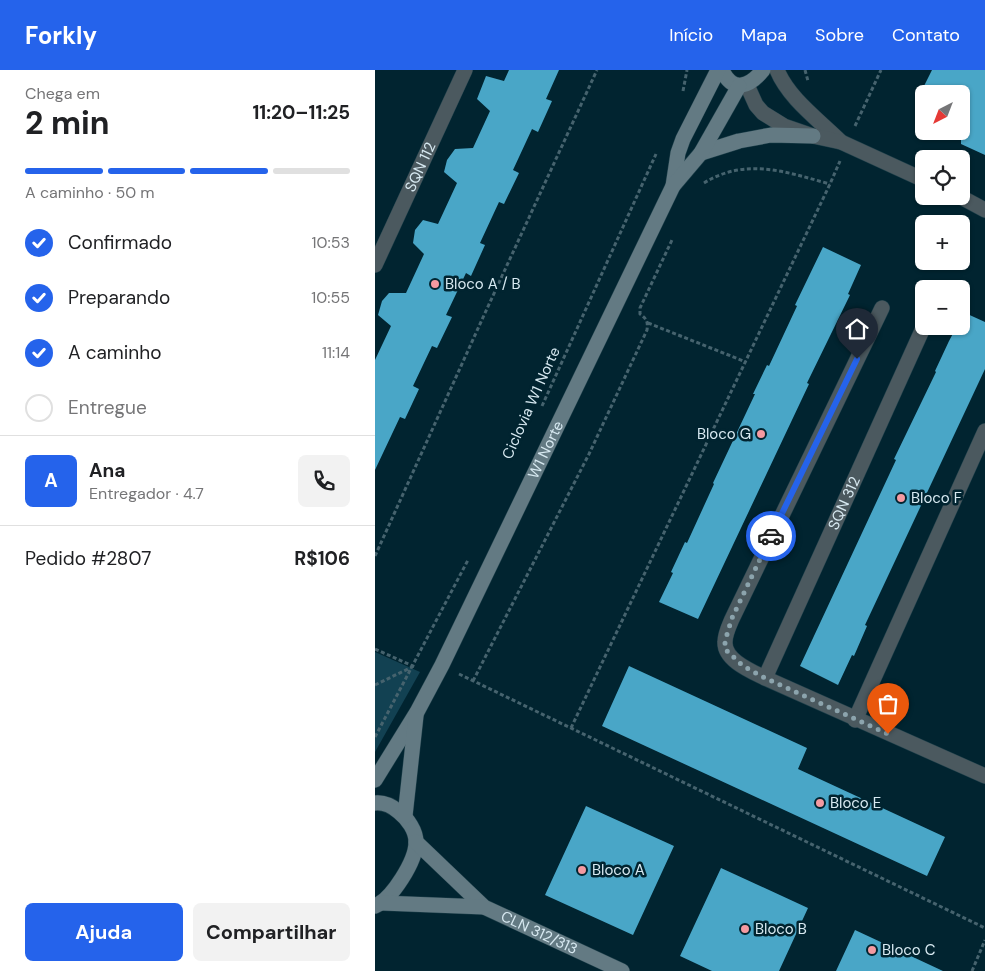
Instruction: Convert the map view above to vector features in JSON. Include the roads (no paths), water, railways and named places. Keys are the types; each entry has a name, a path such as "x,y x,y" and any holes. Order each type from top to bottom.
{"street":[{"name":"SQN 112","path":"375,265 465,70"},
{"path":"720,70 728,80 743,85 763,113 784,126 813,136 844,143 915,176"},
{"name":"W1 Norte","path":"673,186 678,153 683,139 720,70"},
{"name":"W1 Norte","path":"375,780 417,712 442,665 673,186 701,153 743,85 755,80 763,70"},
{"path":"777,70 782,81 792,94 844,143"},
{"path":"701,153 739,141 771,135 813,136"},
{"path":"970,202 985,210"},
{"path":"882,308 740,601 727,632 725,649 743,666 765,678 855,720 985,776"},
{"name":"SQN 312","path":"765,678 920,335"},
{"path":"855,720 985,431"},
{"name":"W1 Norte","path":"405,816 417,712"},
{"path":"375,802 390,805 405,816 414,831 416,842 414,855 403,875 393,891 379,904"},
{"name":"CLN 312/313","path":"416,842 484,907 621,971"},
{"name":"CLN 312/313","path":"379,904 484,907"}],"place":[{"name":"Bloco A / B","path":"435,284"},
{"name":"Bloco G","path":"761,434"},
{"name":"Bloco F","path":"901,498"},
{"name":"Bloco E","path":"820,803"},
{"name":"Bloco A","path":"582,870"},
{"name":"Bloco B","path":"745,929"},
{"name":"Bloco C","path":"872,950"}]}
